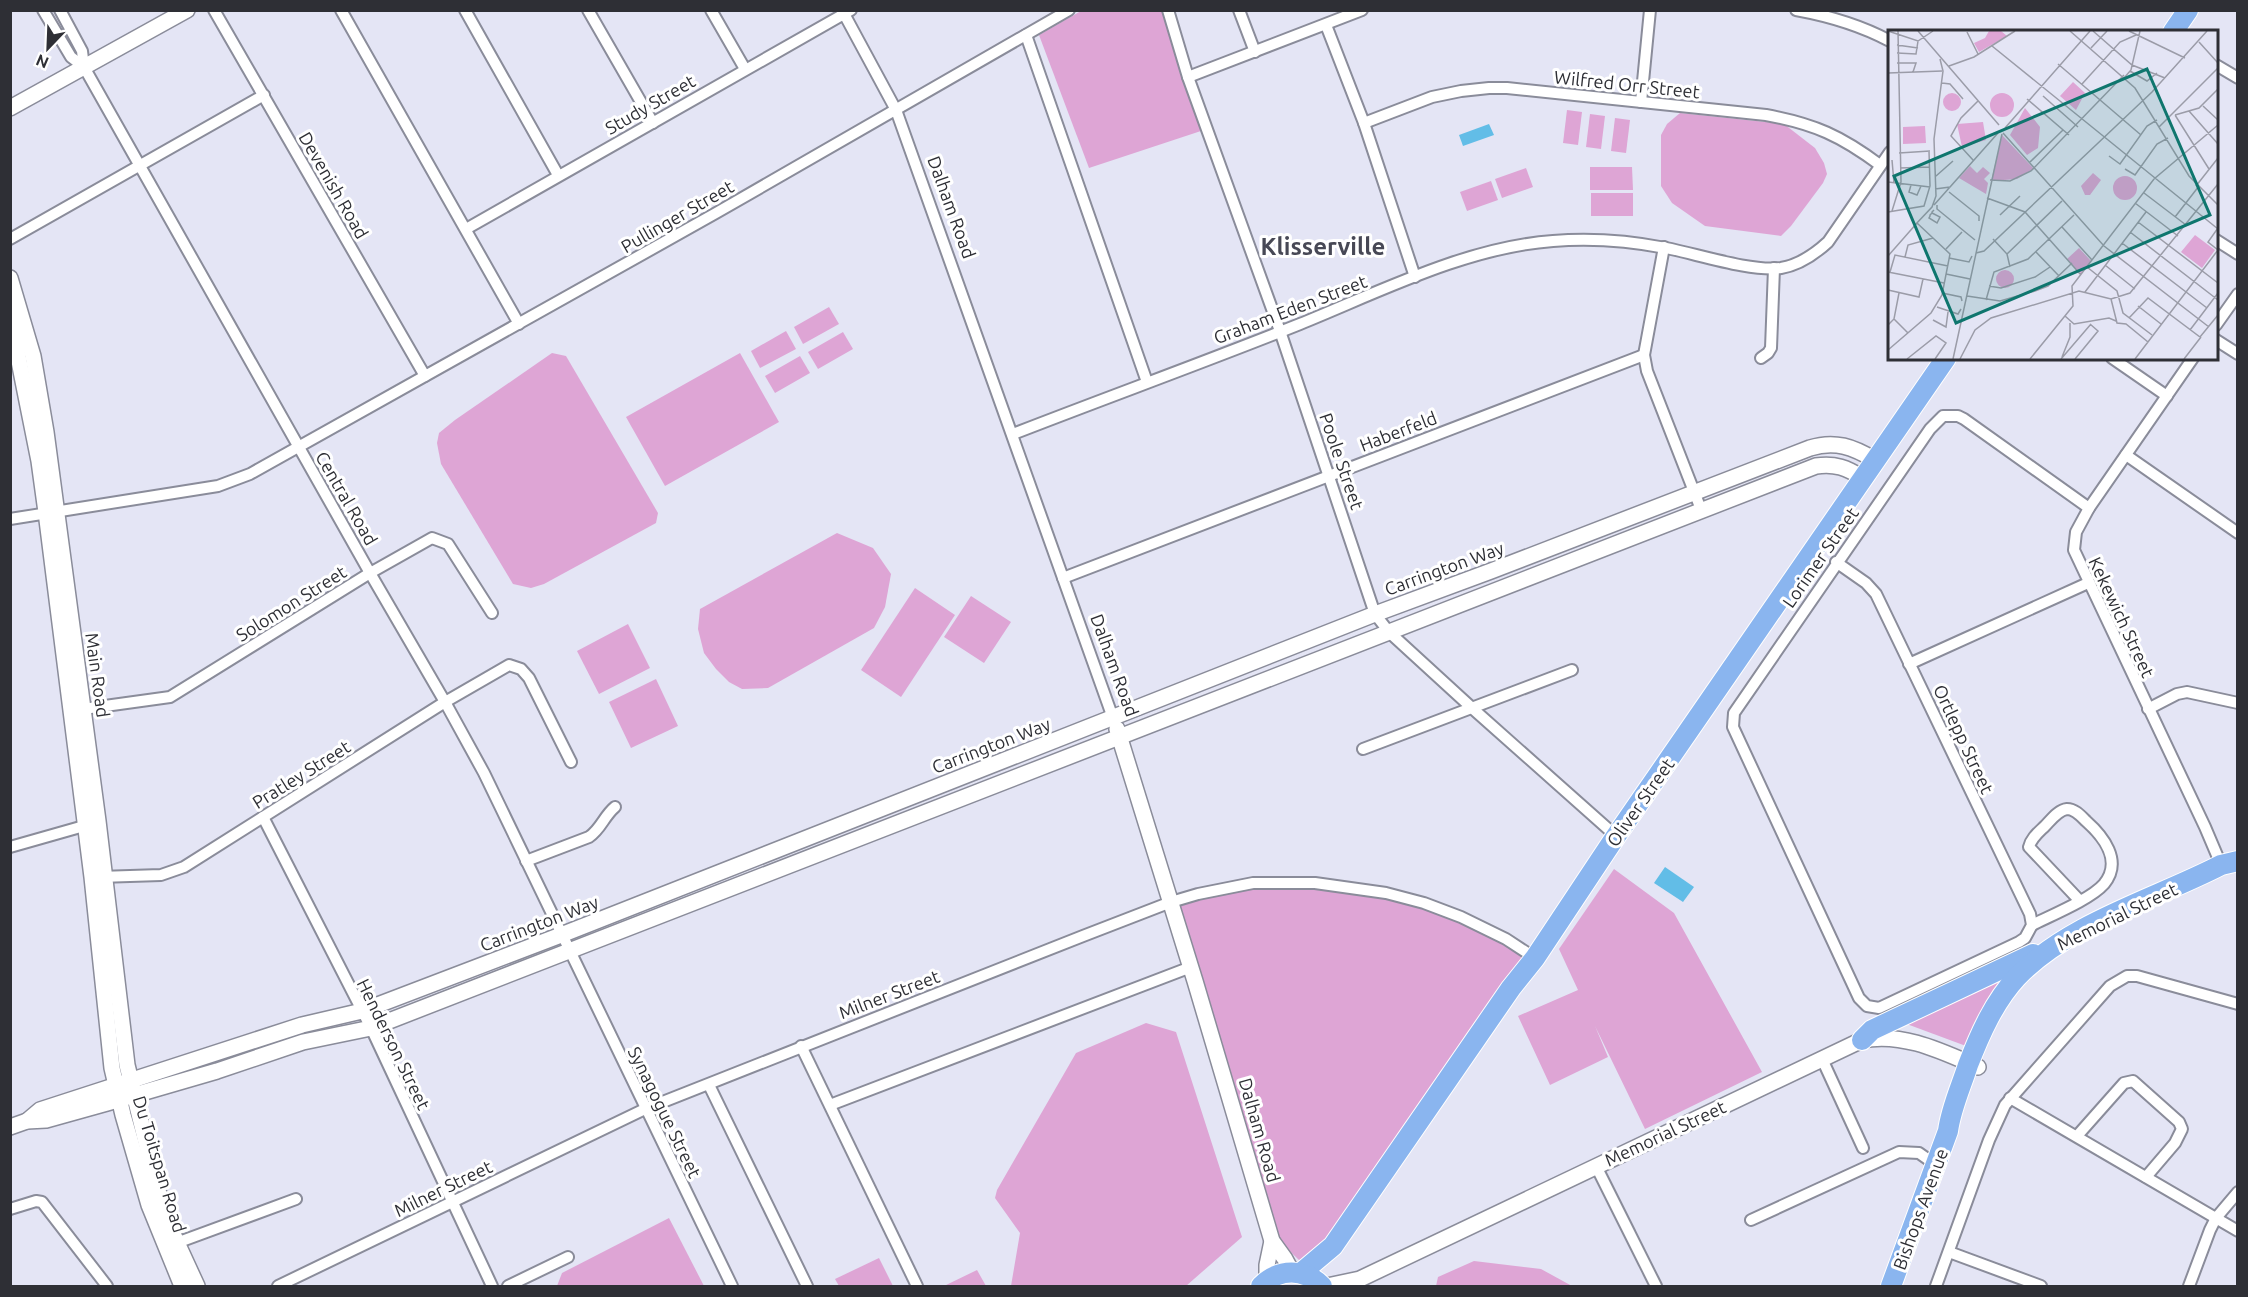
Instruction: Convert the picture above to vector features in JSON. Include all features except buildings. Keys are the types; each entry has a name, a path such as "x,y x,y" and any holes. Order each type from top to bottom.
{"highway":[{"path":"2174,30 2188,10"},
{"name":"Oliver Street","path":"1296,1273 1333,1246 1511,988 1535,958 1616,836 1945,360"},
{"name":"Memorial Street","path":"1976,1059 1991,1014 2005,992 2030,965 2058,942 2230,865"},
{"name":"Memorial Street","path":"1976,1059 2024,981 2047,961 2230,865"},
{"path":"1862,1040 1872,1030 2058,942"},
{"name":"Bishops Avenue","path":"1891,1287 1948,1131 1960,1113 1976,1059"},
{"name":"Oliver Street","path":"1323,1286 1333,1246"},
{"path":"1264,1284 1283,1273 1296,1273 1311,1277 1323,1286"}],"street":[{"name":"Central Road","path":"44,10 71,57 84,67"},
{"name":"Central Road","path":"60,10 82,51 84,67 484,773 569,952"},
{"path":"10,108 187,10"},
{"name":"Devenish Road","path":"214,10 425,376"},
{"path":"341,10 519,324"},
{"path":"465,10 558,175"},
{"path":"588,10 652,123"},
{"path":"711,10 745,69"},
{"name":"Pullinger Street","path":"10,519 226,484 299,448 1069,10"},
{"name":"Poole Street","path":"1168,10 1188,77 1330,475 1375,614 1389,632 1616,836"},
{"path":"1239,10 1255,52"},
{"path":"1188,77 1362,10"},
{"path":"1641,102 1650,10"},
{"path":"1796,10 1845,21 1888,40"},
{"name":"Study Street","path":"466,229 846,12"},
{"name":"Dalham Road","path":"846,12 896,110 1013,434 1120,736 1272,1241 1296,1273"},
{"path":"1326,25 1364,123 1415,277"},
{"path":"1026,35 1148,382"},
{"path":"2218,66 2238,78"},
{"name":"Wilfred Orr Street","path":"1364,123 1432,97 1461,91 1507,88 1797,121 1825,130 1852,145 1880,165"},
{"path":"10,239 264,95"},
{"name":"Graham Eden Street","path":"1013,434 1280,332 1415,277 1502,249 1553,241 1610,242 1664,247 1760,268 1774,268 1802,261 1828,242 1888,155"},
{"path":"2218,241 2238,254"},
{"path":"1664,247 1644,355 1647,371 1702,512"},
{"path":"1761,358 1771,348 1774,268"},
{"name":"Main Road","path":"10,278 23,318 36,372 51,512 98,877 112,1068 125,1089"},
{"path":"2218,324 2238,294"},
{"name":"Main Road","path":"10,316 51,512"},
{"path":"2218,341 2238,354"},
{"name":"Haberfeld","path":"1063,578 1644,355"},
{"path":"2115,360 2167,396"},
{"name":"Kekewich Street","path":"2192,360 2089,508 2074,540 2076,558 2148,709 2205,827 2230,865"},
{"name":"Lorimer Street","path":"2032,925 2025,938 2019,942 1883,1006 1875,1008 1867,1006 1859,998 1732,727 1732,717 1836,562 1930,429 1943,416 1949,414 1965,419 2089,508"},
{"name":"Carrington Way","path":"125,1089 302,1025 362,1011 561,935 1375,614 1820,445 1843,445 1875,460"},
{"path":"2126,455 2238,533"},
{"name":"Carrington Way","path":"125,1089 217,1071 303,1042 371,1028 1816,466 1828,464 1840,466 1863,478"},
{"name":"Solomon Street","path":"76,710 170,697 370,573 432,538 448,544 492,613"},
{"name":"Ortlepp Street","path":"1836,562 1859,577 1876,594 2030,914 2032,925"},
{"path":"1910,664 2088,583"},
{"name":"Pratley Street","path":"98,877 161,875 184,867 445,702 509,665 516,666 529,678 571,762"},
{"path":"1363,748 1572,670"},
{"path":"2148,709 2177,694 2187,692 2238,703"},
{"path":"526,861 589,837 597,832 608,813 615,807"},
{"path":"2032,925 2079,901 2103,885 2112,871 2110,853 2104,838 2076,812 2067,809 2061,811 2038,833 2029,847 2079,901"},
{"name":"Henderson Street","path":"263,818 371,1028 492,1287"},
{"path":"10,847 92,823"},
{"name":"Milner Street","path":"278,1287 645,1109 1171,902 1228,887 1253,883 1315,883 1354,887 1415,901 1461,917 1506,939 1535,958"},
{"name":"Synagogue Street","path":"569,952 732,1287"},
{"path":"830,1105 1191,967"},
{"path":"1936,1287 1989,1140 2010,1098 2118,980 2127,976 2137,976 2238,1004"},
{"name":"Memorial Street","path":"1323,1286 1357,1283 1862,1040 1883,1037 1899,1038 1976,1059"},
{"path":"801,1046 917,1287"},
{"path":"1822,1059 1863,1148"},
{"path":"2076,1136 2124,1083 2133,1081 2179,1122 2181,1129 2175,1143 2146,1177"},
{"path":"709,1085 807,1287"},
{"path":"10,1127 27,1121 46,1120 125,1089"},
{"name":"Du Toitspan Road","path":"125,1089 144,1190 171,1245 197,1287"},
{"path":"2010,1098 2238,1231"},
{"path":"1751,1220 1899,1152 1919,1153 1936,1165"},
{"path":"1596,1166 1656,1287"},
{"path":"2189,1287 2216,1218 2238,1192"},
{"path":"171,1245 296,1199"},
{"path":"10,1209 36,1201 42,1202 107,1287"},
{"name":"Dalham Road","path":"1264,1284 1272,1241"},
{"name":"Du Toitspan Road","path":"171,1245 182,1287"},
{"path":"1949,1252 2041,1287"},
{"path":"508,1287 568,1257"}],"shaded area":[{"path":"1081,11 1167,11 1210,128 1089,168 1039,35"},
{"path":"1567,110 1582,112 1578,145 1563,143"},
{"path":"1680,113 1784,124 1815,148 1824,163 1827,174 1823,183 1781,236 1705,226 1672,203 1661,186 1661,135 1667,124"},
{"path":"1590,114 1605,116 1601,149 1586,147"},
{"path":"1615,118 1630,120 1626,153 1611,151"},
{"path":"1590,167 1632,167 1633,190 1590,190"},
{"path":"1526,168 1533,187 1502,198 1495,179"},
{"path":"1491,181 1498,200 1467,211 1460,192"},
{"path":"1591,193 1633,193 1633,216 1591,216"},
{"path":"829,307 839,324 803,344 794,327"},
{"path":"786,331 796,349 760,368 751,351"},
{"path":"843,332 853,349 818,369 808,352"},
{"path":"552,353 566,356 658,513 656,523 544,584 531,588 513,584 441,464 437,443 439,433 455,420"},
{"path":"740,353 779,422 665,486 626,417"},
{"path":"800,356 810,373 775,393 765,376"},
{"path":"837,533 873,548 891,574 885,607 874,628 768,688 742,689 729,682 704,653 698,629 700,609"},
{"path":"915,588 955,615 901,697 861,670"},
{"path":"971,596 1011,622 984,663 944,637"},
{"path":"628,624 650,668 599,694 577,651"},
{"path":"656,679 678,726 631,748 609,702"},
{"path":"1614,869 1674,913 1762,1072 1645,1129 1595,1026 1608,1057 1550,1085 1518,1016 1578,990 1559,949"},
{"path":"1293,881 1422,903 1527,954 1325,1251 1299,1260 1276,1238 1172,902"},
{"path":"2020,967 1966,1046 1904,1023"},
{"path":"1146,1023 1176,1032 1242,1237 1186,1286 1011,1286 1020,1233 995,1198 997,1190 1076,1053"},
{"path":"669,1218 704,1286 557,1286 562,1273"},
{"path":"879,1258 893,1286 839,1286 835,1279"},
{"path":"1474,1261 1541,1269 1572,1286 1436,1286 1438,1277"},
{"path":"977,1270 986,1286 944,1286"}],"water":[{"path":"1489,124 1494,135 1463,146 1459,135"},
{"path":"1665,867 1694,887 1683,902 1654,883"}],"district":[{"name":"Klisserville","path":"1323,246"}]}
